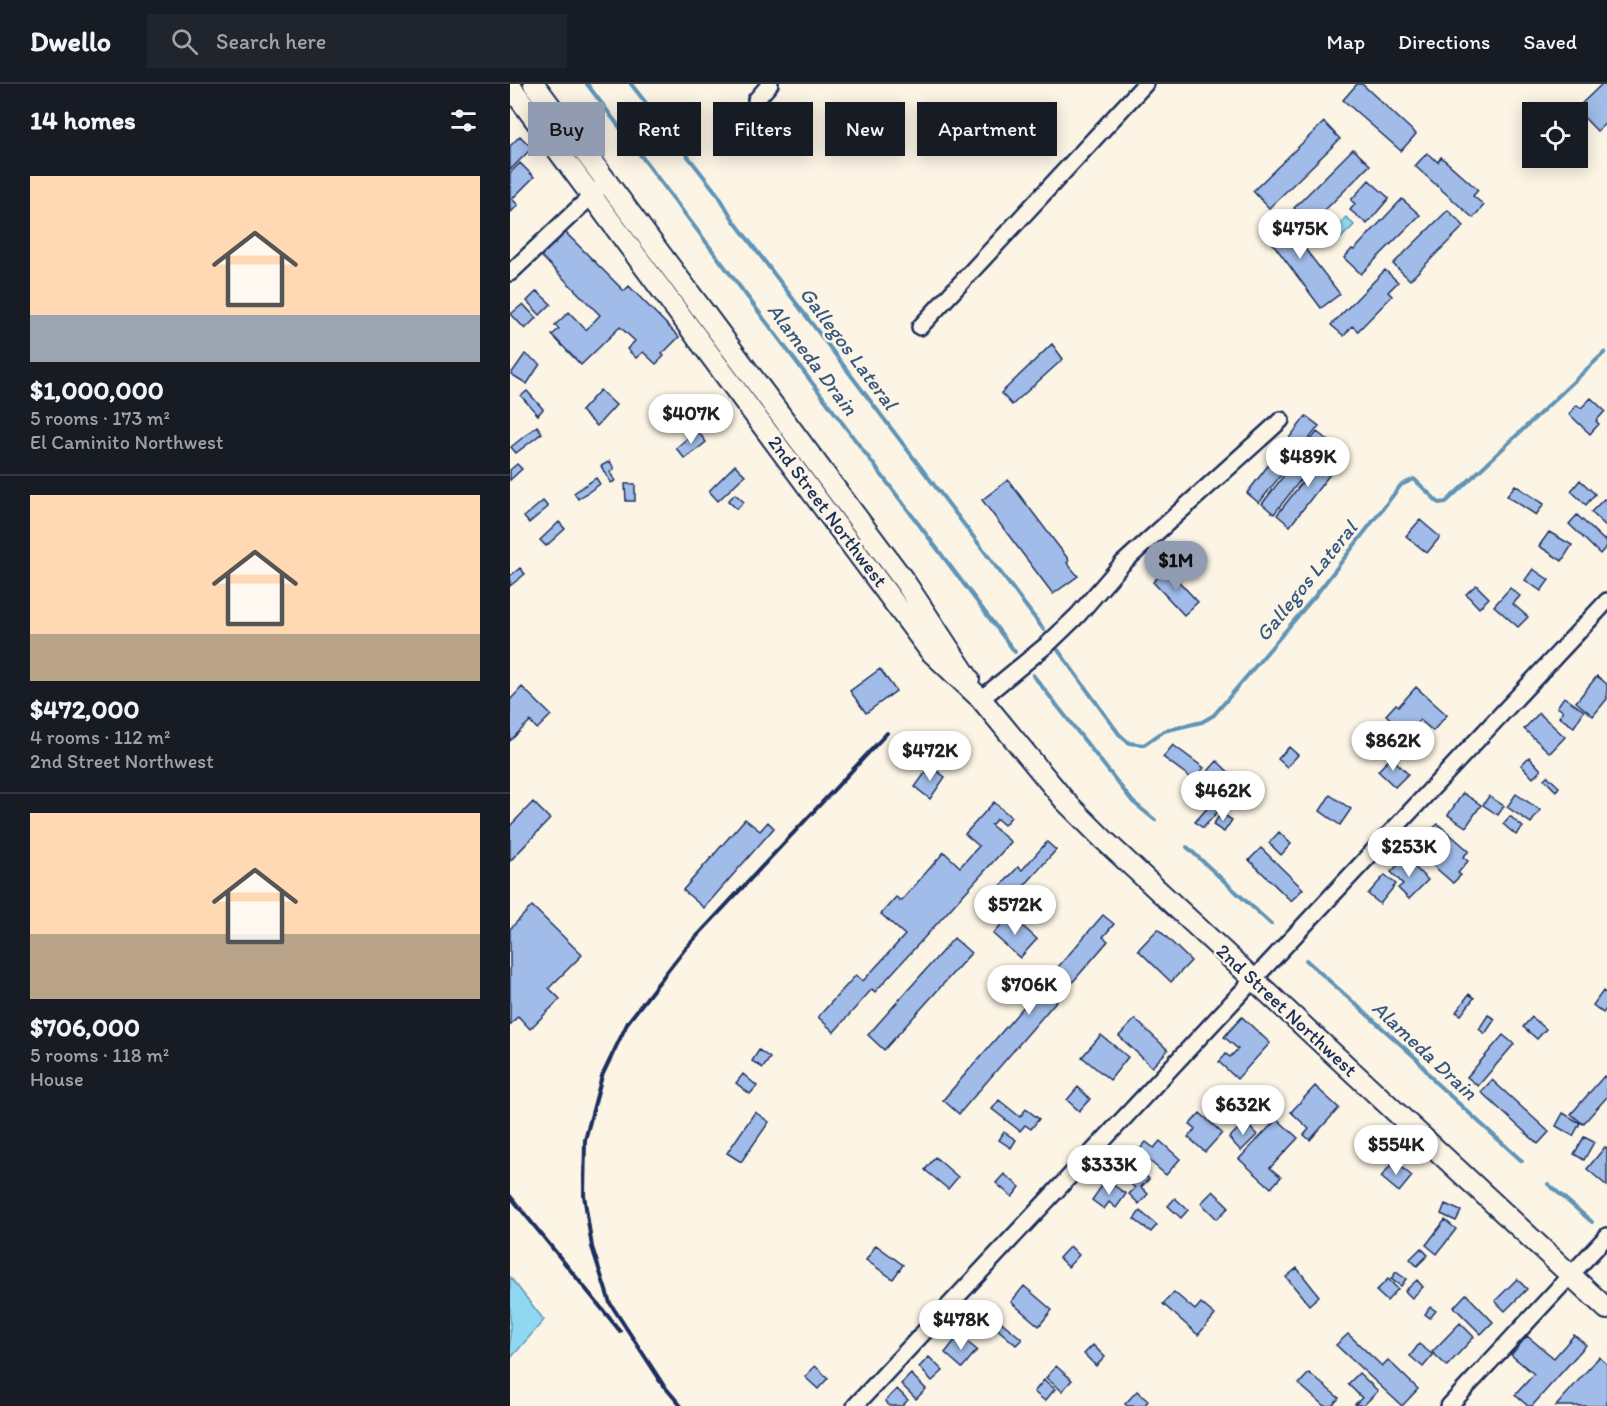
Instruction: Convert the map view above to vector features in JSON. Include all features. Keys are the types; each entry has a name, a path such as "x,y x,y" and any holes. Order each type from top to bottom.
{"main road":[{"name":"2nd Street Northwest","path":"534,84 600,188"},
{"name":"2nd Street Northwest","path":"510,86 600,188 905,582 946,640 981,699 1065,801 1607,1309"}],"street":[{"path":"756,100 770,84"},
{"path":"920,327 1145,84"},
{"path":"510,273 600,188"},
{"path":"981,699 1049,643 1078,615 1122,564 1281,420"},
{"path":"855,1406 1607,601"},
{"path":"1449,1406 1607,1236"}],"water":[{"path":"1346,217 1354,225 1339,240 1331,233"},
{"path":"510,1277 544,1320 510,1359"}],"building":[{"path":"1357,84 1362,84 1416,134 1401,151 1343,100"},
{"path":"1602,84 1607,84 1607,122 1597,131 1588,122 1588,102 1583,102"},
{"path":"1324,122 1340,139 1269,208 1253,191"},
{"path":"520,136 528,144 528,152 510,170 510,146"},
{"path":"1353,149 1370,165 1311,224 1294,208"},
{"path":"1427,153 1438,162 1441,157 1478,190 1473,196 1484,205 1473,218 1415,166"},
{"path":"520,163 534,177 512,199 518,205 510,213 510,173"},
{"path":"1369,180 1389,198 1367,224 1350,210 1355,204 1351,200"},
{"path":"1402,199 1420,215 1361,274 1344,258"},
{"path":"1448,210 1464,226 1410,280 1393,264"},
{"path":"1282,213 1301,239 1299,241 1340,294 1321,308 1262,229"},
{"path":"565,232 624,291 629,286 679,337 662,354 664,356 656,364 643,352 636,358 627,349 635,341 620,327 581,365 552,335 559,329 555,325 569,312 586,330 600,315 541,256"},
{"path":"1385,270 1398,282 1388,292 1392,296 1358,331 1352,326 1344,336 1331,325"},
{"path":"537,291 551,304 540,315 527,301"},
{"path":"523,304 536,318 525,329 511,314"},
{"path":"1052,344 1063,359 1012,405 1001,393"},
{"path":"525,354 540,364 527,384 511,374"},
{"path":"600,390 616,405 597,426 581,411"},
{"path":"527,391 543,409 538,415 521,396"},
{"path":"1591,398 1605,411 1596,421 1599,424 1590,434 1569,414 1577,405 1581,408"},
{"path":"1306,416 1319,426 1259,503 1247,493"},
{"path":"537,426 542,433 516,453 511,447"},
{"path":"697,430 706,442 685,459 676,448"},
{"path":"1317,432 1330,442 1274,514 1262,504"},
{"path":"1327,450 1340,461 1290,526 1277,515"},
{"path":"610,461 614,469 610,472 615,481 611,483 601,466"},
{"path":"517,464 522,469 510,480 510,470"},
{"path":"735,465 745,475 718,501 709,491"},
{"path":"596,478 600,484 578,499 574,493"},
{"path":"1008,480 1069,560 1067,563 1078,576 1053,594 982,500"},
{"path":"1580,480 1595,494 1586,505 1571,491"},
{"path":"625,484 635,484 635,501 626,501"},
{"path":"1515,485 1544,504 1536,515 1507,496"},
{"path":"735,494 744,502 737,509 728,501"},
{"path":"1604,499 1607,501 1607,527 1591,512"},
{"path":"543,501 548,507 529,523 524,517"},
{"path":"1577,515 1605,541 1607,538 1607,546 1600,554 1569,524"},
{"path":"1420,520 1440,537 1427,553 1406,536"},
{"path":"559,522 565,529 546,546 540,540"},
{"path":"1549,532 1572,545 1562,561 1539,546"},
{"path":"520,568 525,574 510,586 510,576"},
{"path":"1167,569 1198,602 1184,615 1153,582"},
{"path":"1533,569 1549,580 1541,591 1525,580"},
{"path":"1476,585 1489,598 1479,608 1466,594"},
{"path":"1510,588 1520,596 1513,604 1528,617 1518,627 1494,606"},
{"path":"880,669 896,691 866,713 850,691"},
{"path":"1597,676 1607,684 1607,699 1593,716 1576,702"},
{"path":"522,687 551,715 537,729 530,721 510,741 510,700"},
{"path":"1416,687 1447,715 1433,731 1420,720 1407,734 1386,715 1396,704 1399,706"},
{"path":"1564,697 1584,711 1574,727 1559,717 1563,711 1557,707"},
{"path":"1539,713 1565,737 1550,753 1524,729"},
{"path":"1173,745 1204,768 1194,780 1163,757"},
{"path":"1289,747 1298,755 1287,767 1278,759"},
{"path":"1391,757 1408,774 1395,787 1378,771"},
{"path":"1529,757 1541,770 1533,778 1521,765"},
{"path":"1217,761 1242,785 1203,828 1195,822 1212,803 1194,787"},
{"path":"930,766 945,777 930,799 915,787"},
{"path":"1547,776 1559,787 1556,791 1544,779"},
{"path":"1463,793 1481,805 1466,827 1448,815"},
{"path":"1516,794 1540,810 1531,823 1507,807"},
{"path":"1330,795 1351,809 1340,825 1320,811"},
{"path":"1489,796 1504,806 1498,815 1483,805"},
{"path":"533,802 550,819 510,861 510,826"},
{"path":"994,802 1011,817 1004,825 997,819 991,825 1011,842 875,992 872,989 834,1032 818,1017 856,975 863,981 905,935 881,914 896,897 901,901 944,852 960,867 979,846 965,834"},
{"path":"1221,813 1232,820 1224,832 1213,825"},
{"path":"1510,816 1523,827 1516,835 1503,824"},
{"path":"745,819 760,831 768,822 774,828 704,908 683,890"},
{"path":"1438,824 1469,851 1463,857 1468,861 1458,873 1461,875 1453,883 1422,856 1429,847 1420,839"},
{"path":"1279,832 1291,844 1281,855 1269,843"},
{"path":"1047,842 1056,850 1001,912 988,900 1018,867 1022,870"},
{"path":"1261,848 1303,889 1291,901 1249,860"},
{"path":"1405,858 1428,880 1409,899 1398,888 1403,884 1391,872"},
{"path":"1385,875 1396,884 1380,904 1368,894"},
{"path":"532,906 582,955 549,988 560,999 530,1029 518,1016 510,1025 510,929"},
{"path":"1010,915 1037,939 1020,958 993,934"},
{"path":"1103,915 1114,924 1103,937 1108,941 959,1114 943,1100"},
{"path":"1158,929 1191,961 1171,982 1138,950"},
{"path":"954,938 971,953 884,1050 868,1035"},
{"path":"1603,991 1607,994 1607,1008 1603,1013 1593,1005"},
{"path":"1469,994 1474,998 1461,1015 1456,1012"},
{"path":"1488,1015 1495,1019 1485,1034 1479,1029"},
{"path":"1242,1017 1270,1043 1237,1079 1219,1062 1226,1054 1230,1057 1238,1049 1224,1037"},
{"path":"1532,1017 1546,1029 1537,1039 1523,1027"},
{"path":"1135,1019 1168,1050 1152,1067 1119,1036"},
{"path":"1101,1035 1128,1057 1110,1080 1082,1057"},
{"path":"1503,1035 1514,1044 1478,1086 1467,1077"},
{"path":"759,1050 770,1058 763,1068 752,1061"},
{"path":"743,1074 757,1086 750,1094 736,1083"},
{"path":"1604,1076 1607,1079 1607,1097 1583,1124 1571,1114"},
{"path":"1492,1080 1549,1132 1538,1144 1481,1092"},
{"path":"1315,1086 1339,1108 1310,1140 1304,1135 1309,1129 1291,1112"},
{"path":"1078,1087 1090,1099 1079,1111 1067,1100"},
{"path":"999,1100 1020,1117 1026,1109 1039,1119 1031,1129 1025,1125 1020,1131 992,1109"},
{"path":"755,1112 769,1122 741,1162 727,1153"},
{"path":"1200,1113 1222,1133 1205,1152 1188,1137 1195,1129 1190,1124"},
{"path":"1563,1113 1580,1123 1573,1136 1556,1126"},
{"path":"1277,1119 1298,1138 1270,1168 1281,1177 1271,1188 1239,1159"},
{"path":"1245,1122 1257,1135 1241,1151 1229,1138"},
{"path":"1004,1132 1016,1140 1011,1148 999,1140"},
{"path":"1584,1137 1594,1142 1584,1160 1574,1154"},
{"path":"1160,1141 1180,1159 1166,1175 1138,1151 1146,1142 1154,1148"},
{"path":"1605,1147 1607,1148 1607,1186 1587,1169"},
{"path":"935,1157 958,1177 948,1189 925,1170"},
{"path":"1128,1159 1149,1179 1141,1187 1148,1194 1139,1204 1129,1194 1135,1188 1117,1171"},
{"path":"1394,1161 1412,1176 1399,1192 1381,1177"},
{"path":"1004,1174 1020,1187 1012,1197 996,1183"},
{"path":"1106,1180 1126,1194 1116,1208 1109,1202 1104,1209 1092,1200"},
{"path":"1213,1191 1229,1207 1217,1219 1201,1203"},
{"path":"1175,1198 1188,1210 1181,1218 1168,1206"},
{"path":"1445,1204 1461,1211 1456,1221 1441,1214"},
{"path":"1140,1211 1157,1225 1151,1232 1134,1219"},
{"path":"1445,1220 1456,1229 1437,1254 1426,1245"},
{"path":"876,1245 903,1265 893,1279 866,1260"},
{"path":"1070,1246 1079,1255 1068,1267 1059,1258"},
{"path":"1421,1248 1428,1255 1417,1266 1410,1259"},
{"path":"1297,1268 1319,1296 1309,1305 1286,1277"},
{"path":"1396,1272 1406,1279 1401,1286 1391,1279"},
{"path":"1388,1279 1398,1289 1387,1301 1376,1291"},
{"path":"1517,1279 1527,1289 1505,1311 1495,1301"},
{"path":"1417,1280 1423,1287 1412,1298 1405,1291"},
{"path":"1024,1286 1052,1310 1039,1326 1011,1302"},
{"path":"1174,1292 1195,1310 1201,1303 1215,1315 1198,1335 1163,1304"},
{"path":"1466,1294 1493,1322 1481,1334 1454,1307"},
{"path":"1430,1307 1436,1311 1430,1318 1425,1314"},
{"path":"993,1315 1022,1339 1016,1345 988,1321"},
{"path":"1460,1323 1474,1337 1447,1366 1432,1352"},
{"path":"1348,1334 1382,1366 1388,1360 1418,1389 1402,1406 1336,1345"},
{"path":"959,1335 977,1350 962,1368 945,1353"},
{"path":"1574,1335 1586,1345 1532,1406 1528,1406 1515,1395 1534,1374 1511,1355 1527,1336 1554,1358"},
{"path":"1419,1344 1433,1355 1423,1367 1410,1356"},
{"path":"1093,1345 1105,1357 1096,1366 1084,1354"},
{"path":"929,1357 943,1371 932,1381 919,1367"},
{"path":"1599,1357 1607,1364 1607,1406 1556,1406"},
{"path":"815,1366 828,1378 818,1389 805,1377"},
{"path":"1056,1366 1072,1380 1062,1391 1046,1378"},
{"path":"1309,1373 1339,1398 1332,1406 1324,1406 1299,1384"},
{"path":"1359,1373 1378,1391 1363,1406 1355,1404 1362,1398 1348,1384"},
{"path":"911,1374 926,1389 916,1399 901,1384"},
{"path":"1044,1380 1055,1389 1045,1401 1034,1392"},
{"path":"897,1389 908,1400 902,1406 889,1406 885,1401"},
{"path":"1137,1391 1148,1401 1144,1406 1127,1406 1125,1404"}],"waterway":[{"name":"Alameda Drain","path":"587,84 1015,652"},
{"name":"Gallegos Lateral","path":"631,84 719,196 734,221 1044,630"},
{"name":"Gallegos Lateral","path":"1058,650 1119,734 1129,743 1144,745 1164,731 1202,722 1214,715 1315,596 1401,485 1414,479 1439,503 1446,502 1605,352"},
{"name":"Alameda Drain","path":"1033,675 1133,802 1155,820"},
{"name":"Alameda Drain","path":"1187,847 1271,924"},
{"name":"Alameda Drain","path":"1306,960 1417,1059 1435,1082 1522,1161"},
{"name":"Alameda Drain","path":"1548,1184 1592,1222"}],"railway":[{"path":"664,1386 610,1303 592,1247 584,1195 585,1140 602,1076 628,1022 684,950 887,733"},
{"path":"510,1196 620,1331"},
{"path":"659,1380 681,1406"}]}
